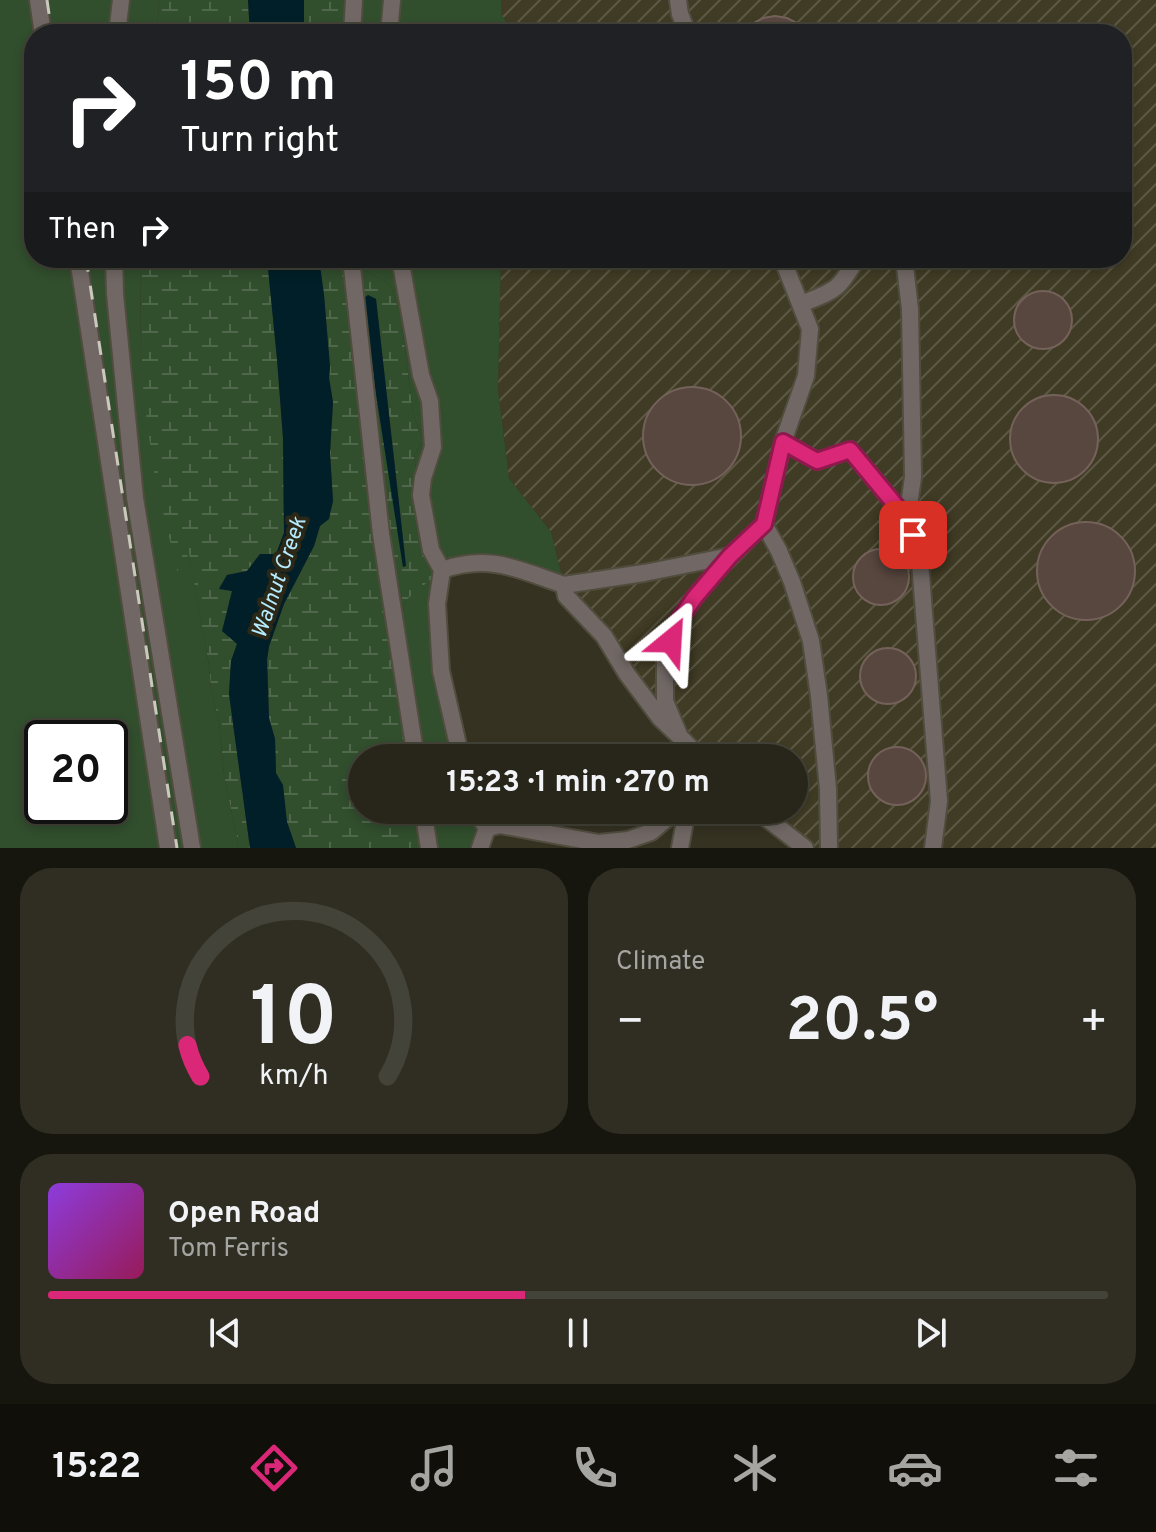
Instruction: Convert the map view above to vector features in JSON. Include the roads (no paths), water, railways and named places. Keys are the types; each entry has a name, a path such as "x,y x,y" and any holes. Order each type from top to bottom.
{"lane":[{"path":"38,0 42,24"},
{"path":"118,24 121,0"},
{"path":"353,24 354,0"},
{"path":"390,24 392,0"},
{"path":"678,0 684,24"},
{"path":"80,268 168,848"},
{"path":"114,268 135,498 192,848"},
{"path":"352,268 381,534 414,744"},
{"path":"402,268 421,375 430,401 433,447 421,495 431,550 442,570 437,604 441,671 458,744"},
{"path":"680,737 665,701 665,660 677,623 730,556 764,524 783,442 806,376 810,329 786,268"},
{"path":"801,304 836,289 851,268"},
{"path":"905,268 910,309 913,477 907,519"},
{"path":"783,442 817,461 850,450 907,519 919,550 939,801 933,848"},
{"path":"764,524 792,582 811,641 827,774 829,848"},
{"path":"442,570 459,564 488,561 564,585 730,556"},
{"path":"564,585 566,596 604,636 627,674 660,718 687,744"},
{"path":"425,824 429,848"},
{"path":"484,824 487,828"},
{"path":"487,828 500,825 599,843 628,840 651,832 660,824"},
{"path":"680,848 684,824"},
{"path":"774,824 805,848"},
{"path":"480,848 487,828"}],"water":[{"path":"248,0 304,0 304,24 249,24"},
{"name":"Walnut Creek","path":"268,268 320,268 333,402 330,453 333,501 329,519 320,526 314,546 284,604 267,660 269,718 275,739 276,773 283,785 287,822 296,848 250,848 229,694 231,661 237,644 222,631 232,591 219,589 227,575 247,571 260,554 276,554 284,533 283,438"},
{"path":"368,295 376,299 406,566 403,567 375,388 364,298"}],"railway":[{"path":"47,0 51,24"},
{"path":"88,268 177,848"}]}
